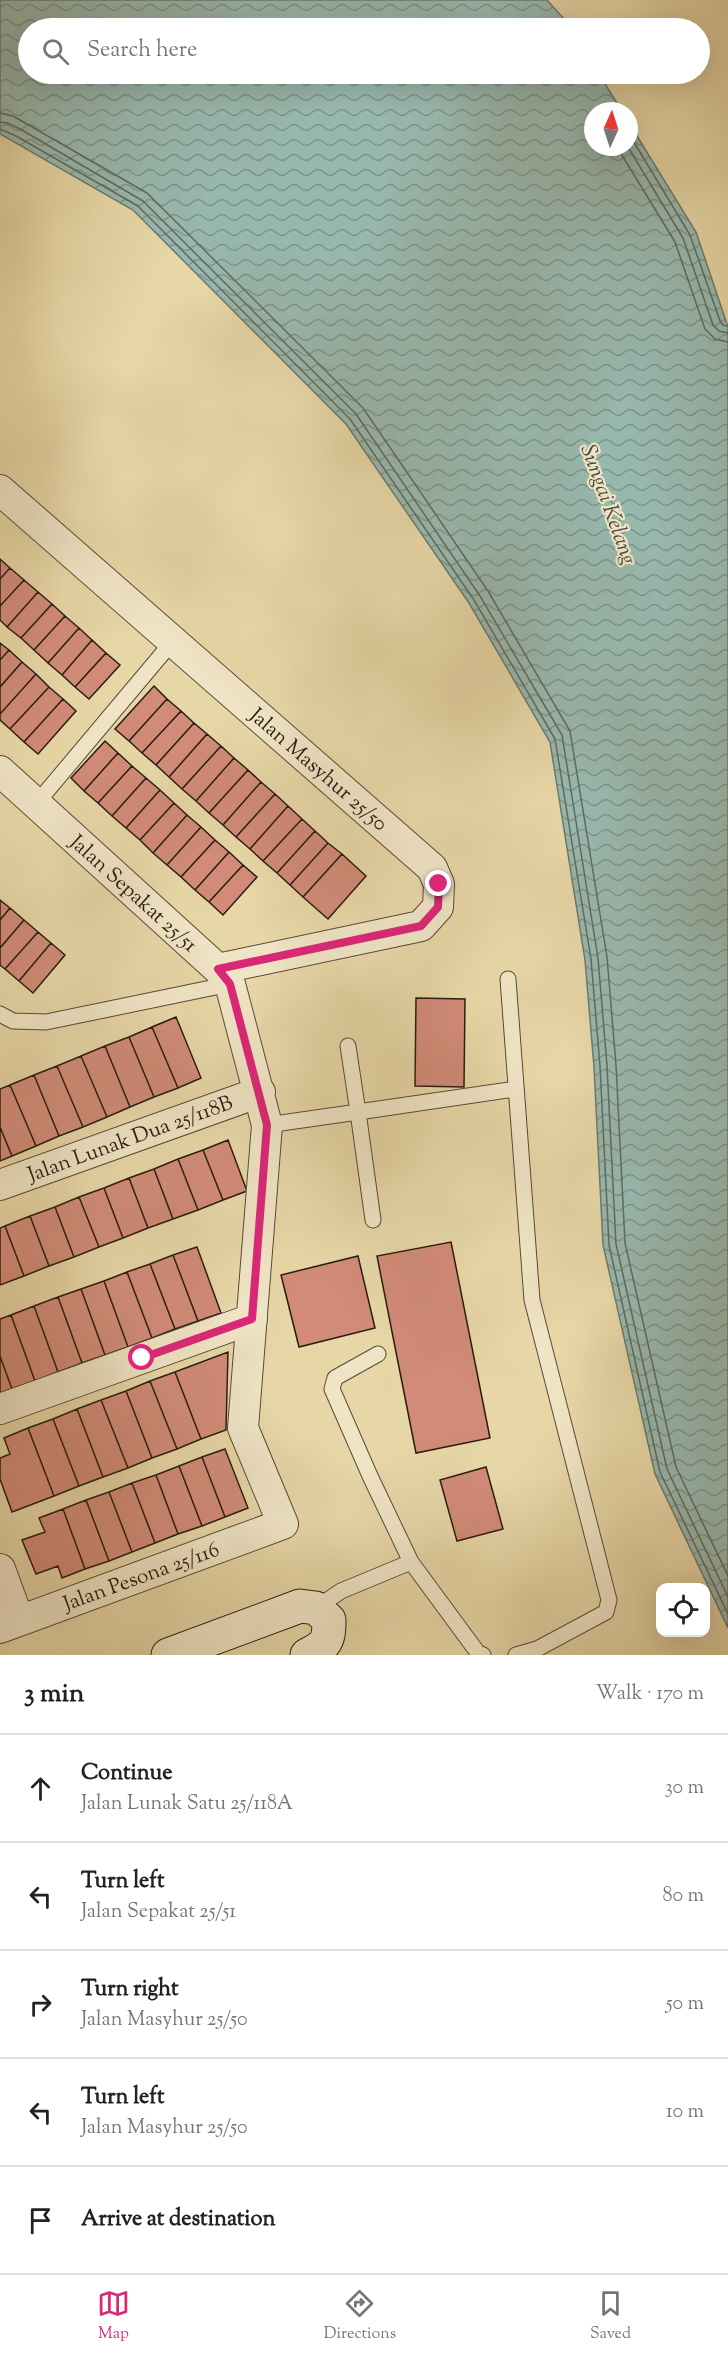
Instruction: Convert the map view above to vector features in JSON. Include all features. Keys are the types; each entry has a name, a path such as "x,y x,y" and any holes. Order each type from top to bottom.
{"street":[{"name":"Jalan Masyhur 25/50","path":"0,490 432,868 439,884 438,907 421,926 224,977"},
{"name":"Jalan Sepakat 25/51","path":"0,771 224,977"},
{"path":"0,1409 252,1319 267,1125 260,1092 224,977"},
{"name":"Jalan Lunak Dua 25/118B","path":"0,1185 260,1092"},
{"name":"Jalan Pesona 25/116","path":"10,1624 283,1524 243,1428 252,1319"},
{"path":"0,1569 10,1624"},
{"path":"168,1655 300,1606 315,1608 328,1620 329,1636 321,1647 307,1655"}],"lane":[{"path":"36,804 172,641"},
{"path":"0,1014 13,1021 46,1022 224,977"},
{"path":"508,979 532,1300 609,1600 606,1612 537,1649 516,1655"},
{"path":"348,1046 373,1220"},
{"path":"267,1125 515,1089"},
{"path":"378,1354 335,1378 332,1389 411,1562 478,1653 483,1655"},
{"path":"315,1608 341,1591 411,1562"}],"water":[{"name":"Sungai Kelang","path":"0,0 547,0 563,18 18,18 18,84 605,84 616,102 584,102 584,156 638,156 638,138 696,232 728,327 728,1628 710,1590 710,1583 707,1583 655,1474 603,1245 594,1067 585,960 550,742 469,603 346,424 133,210 0,134"}],"building":[{"path":"0,559 10,568 0,579"},
{"path":"10,568 24,580 0,606 0,579"},
{"path":"24,580 38,592 7,627 0,620 0,606"},
{"path":"38,592 52,604 21,638 7,627"},
{"path":"52,604 65,616 34,650 21,638"},
{"path":"65,616 79,628 48,663 34,650"},
{"path":"79,628 92,640 62,675 48,663"},
{"path":"92,640 106,653 75,687 62,675"},
{"path":"0,643 9,650 0,660"},
{"path":"9,650 22,662 0,687 0,660"},
{"path":"106,653 120,665 89,699 75,687"},
{"path":"22,662 36,674 0,714 0,687"},
{"path":"36,674 49,687 10,729 0,720 0,714"},
{"path":"154,686 167,699 129,741 115,729"},
{"path":"49,687 63,699 24,742 10,729"},
{"path":"63,699 76,711 38,754 24,742"},
{"path":"167,699 181,711 142,753 129,741"},
{"path":"181,711 194,723 156,765 142,753"},
{"path":"194,723 207,734 169,777 156,765"},
{"path":"207,734 221,746 182,789 169,777"},
{"path":"105,741 118,753 84,791 71,778"},
{"path":"221,746 234,758 196,801 182,789"},
{"path":"118,753 132,766 98,803 84,791"},
{"path":"234,758 248,770 209,813 196,801"},
{"path":"132,766 146,778 112,816 98,803"},
{"path":"248,770 261,782 223,825 209,813"},
{"path":"146,778 160,790 126,828 112,816"},
{"path":"261,782 275,794 236,837 223,825"},
{"path":"160,790 174,803 140,840 126,828"},
{"path":"275,794 288,806 250,849 236,837"},
{"path":"174,803 187,815 153,853 140,840"},
{"path":"288,806 302,819 263,861 250,849"},
{"path":"187,815 201,827 167,865 153,853"},
{"path":"302,819 315,831 277,873 263,861"},
{"path":"201,827 215,840 181,877 167,865"},
{"path":"315,831 328,843 290,885 277,873"},
{"path":"215,840 229,852 195,890 181,877"},
{"path":"328,843 342,854 303,897 290,885"},
{"path":"229,852 243,865 209,902 195,890"},
{"path":"342,854 366,876 328,919 303,897"},
{"path":"243,865 257,877 223,915 209,902"},
{"path":"0,900 10,908 0,920"},
{"path":"10,908 24,920 0,948 0,920"},
{"path":"24,920 38,932 5,969 0,965 0,948"},
{"path":"38,932 51,943 19,981 5,969"},
{"path":"51,943 65,955 33,993 19,981"},
{"path":"416,998 465,999 464,1087 415,1086"},
{"path":"176,1017 201,1078 178,1088 152,1027"},
{"path":"152,1027 178,1088 154,1097 129,1037"},
{"path":"129,1037 154,1097 130,1107 105,1046"},
{"path":"105,1046 130,1107 107,1117 81,1056"},
{"path":"81,1056 107,1117 83,1127 57,1066"},
{"path":"57,1066 83,1127 59,1136 34,1075"},
{"path":"34,1075 59,1136 36,1146 10,1085"},
{"path":"10,1085 36,1146 12,1156 0,1127 0,1089"},
{"path":"0,1127 12,1156 0,1161"},
{"path":"228,1140 247,1191 223,1200 203,1150"},
{"path":"203,1150 223,1200 198,1210 178,1159"},
{"path":"178,1159 198,1210 173,1219 154,1169"},
{"path":"154,1169 173,1219 148,1228 129,1178"},
{"path":"129,1178 148,1228 123,1238 104,1188"},
{"path":"104,1188 123,1238 99,1247 79,1197"},
{"path":"79,1197 99,1247 74,1257 55,1207"},
{"path":"55,1207 74,1257 49,1266 30,1216"},
{"path":"30,1216 49,1266 24,1276 5,1226"},
{"path":"5,1226 24,1276 0,1285 0,1228"},
{"path":"451,1242 490,1438 416,1453 377,1256"},
{"path":"197,1247 221,1313 198,1321 173,1255"},
{"path":"173,1255 198,1321 175,1329 150,1264"},
{"path":"358,1256 375,1328 299,1347 281,1275"},
{"path":"150,1264 175,1329 152,1338 127,1272"},
{"path":"127,1272 152,1338 128,1347 104,1281"},
{"path":"104,1281 128,1347 105,1355 81,1289"},
{"path":"81,1289 105,1355 82,1363 58,1297"},
{"path":"58,1297 82,1363 58,1372 34,1306"},
{"path":"34,1306 58,1372 35,1381 11,1315"},
{"path":"11,1315 35,1381 12,1389 0,1356 0,1319"},
{"path":"228,1352 226,1430 201,1439 175,1372"},
{"path":"0,1356 12,1389 0,1393"},
{"path":"175,1372 201,1439 177,1449 150,1381"},
{"path":"150,1381 177,1449 152,1458 126,1391"},
{"path":"126,1391 152,1458 128,1468 101,1400"},
{"path":"101,1400 128,1468 103,1477 77,1409"},
{"path":"77,1409 103,1477 79,1486 53,1419"},
{"path":"53,1419 79,1486 54,1496 28,1428"},
{"path":"28,1428 54,1496 12,1512 0,1479 0,1458 10,1454 4,1438"},
{"path":"225,1449 248,1508 225,1517 202,1457"},
{"path":"202,1457 225,1517 202,1526 179,1466"},
{"path":"179,1466 202,1526 178,1534 156,1475"},
{"path":"486,1467 503,1529 457,1541 440,1480"},
{"path":"156,1475 178,1534 155,1543 132,1483"},
{"path":"132,1483 155,1543 132,1552 109,1492"},
{"path":"109,1492 132,1552 109,1561 86,1500"},
{"path":"86,1500 109,1561 85,1569 63,1509"},
{"path":"63,1509 85,1569 62,1578 58,1566 36,1574 22,1540 45,1532 39,1518"}],"route":[{"path":"142,1358 252,1319 267,1125 230,984 218,969 421,926 438,907 439,884"}]}
